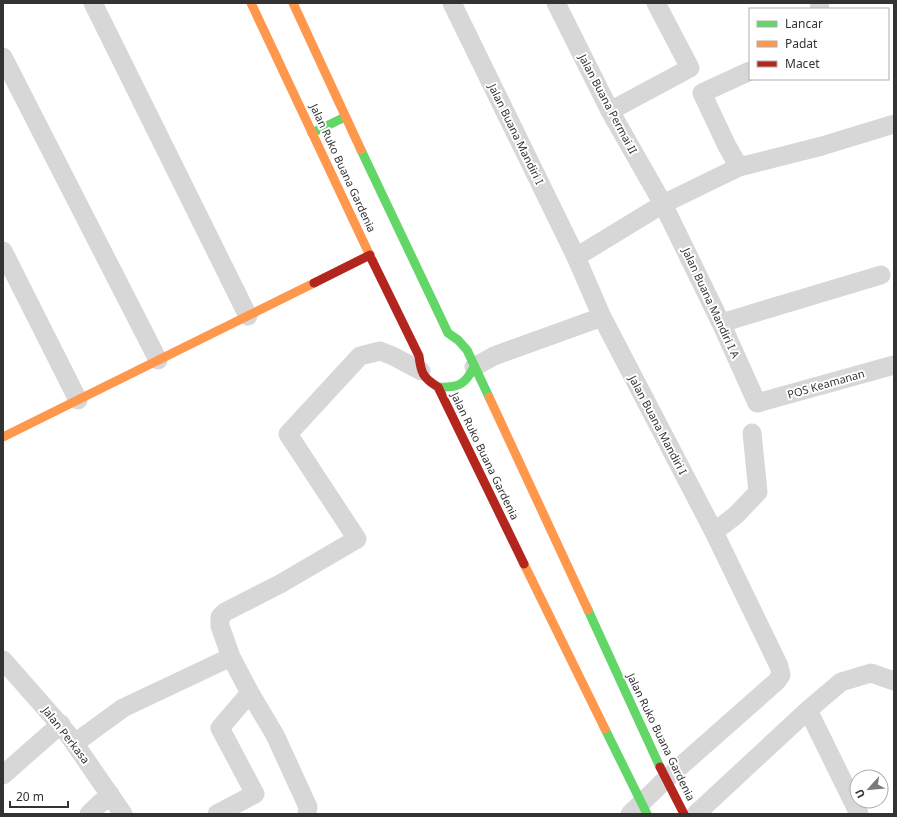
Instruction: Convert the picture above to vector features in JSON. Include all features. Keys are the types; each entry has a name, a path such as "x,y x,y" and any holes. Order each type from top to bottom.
{"street":[{"path":"93,3 248,316"},
{"name":"Jalan Ruko Buana Gardenia","path":"251,3 419,356 421,371 428,381 438,387 641,811"},
{"name":"Jalan Ruko Buana Gardenia","path":"293,3 345,117 448,333 463,344 467,350 684,814"},
{"name":"Jalan Buana Mandiri I","path":"452,3 576,257 602,317 714,532 780,666 781,675 777,681 685,764 669,784 641,811"},
{"name":"Jalan Buana Permai II","path":"556,3 610,111 663,204"},
{"path":"610,111 690,68 656,3"},
{"path":"3,57 158,360"},
{"path":"739,167 727,146 702,93 749,71"},
{"path":"312,133 345,117"},
{"path":"576,257 663,204 739,167 822,146 894,124"},
{"name":"Jalan Buana Mandiri I A","path":"663,204 721,323 757,403"},
{"path":"3,251 78,400"},
{"path":"3,436 370,255"},
{"path":"721,323 881,275"},
{"path":"438,387 448,388 458,386 466,381 474,367 494,356 602,317"},
{"path":"307,814 308,807 275,735 231,657 220,626 220,617 225,612 280,584 357,539 288,434 360,356 380,351 393,356 421,371"},
{"name":"POS Keamanan","path":"757,403 894,365"},
{"path":"714,532 736,515 758,492 752,433"},
{"path":"75,743 123,708 231,657"},
{"name":"Jalan Perkasa","path":"3,660 61,724 123,814"},
{"path":"696,814 808,710 841,682 871,673 894,680"},
{"path":"217,814 255,794 220,728 250,693"},
{"path":"808,710 859,814"},
{"path":"3,775 61,724"},
{"path":"89,814 110,794"}],"traffic: fast":[{"path":"312,133 345,117"},
{"path":"361,150 448,333 458,340 467,350 489,397"},
{"path":"438,387 451,387 464,382 474,367"},
{"path":"588,610 660,767"},
{"path":"605,729 647,814"}],"traffic: slow":[{"path":"251,3 372,260"},
{"path":"293,3 361,150"},
{"path":"3,437 314,283"},
{"path":"489,397 588,610"},
{"path":"524,564 605,729"}],"traffic: jam":[{"path":"314,283 370,255"},
{"path":"372,260 419,356 422,371 426,378 438,387 524,564"},
{"path":"660,767 684,814"}]}
